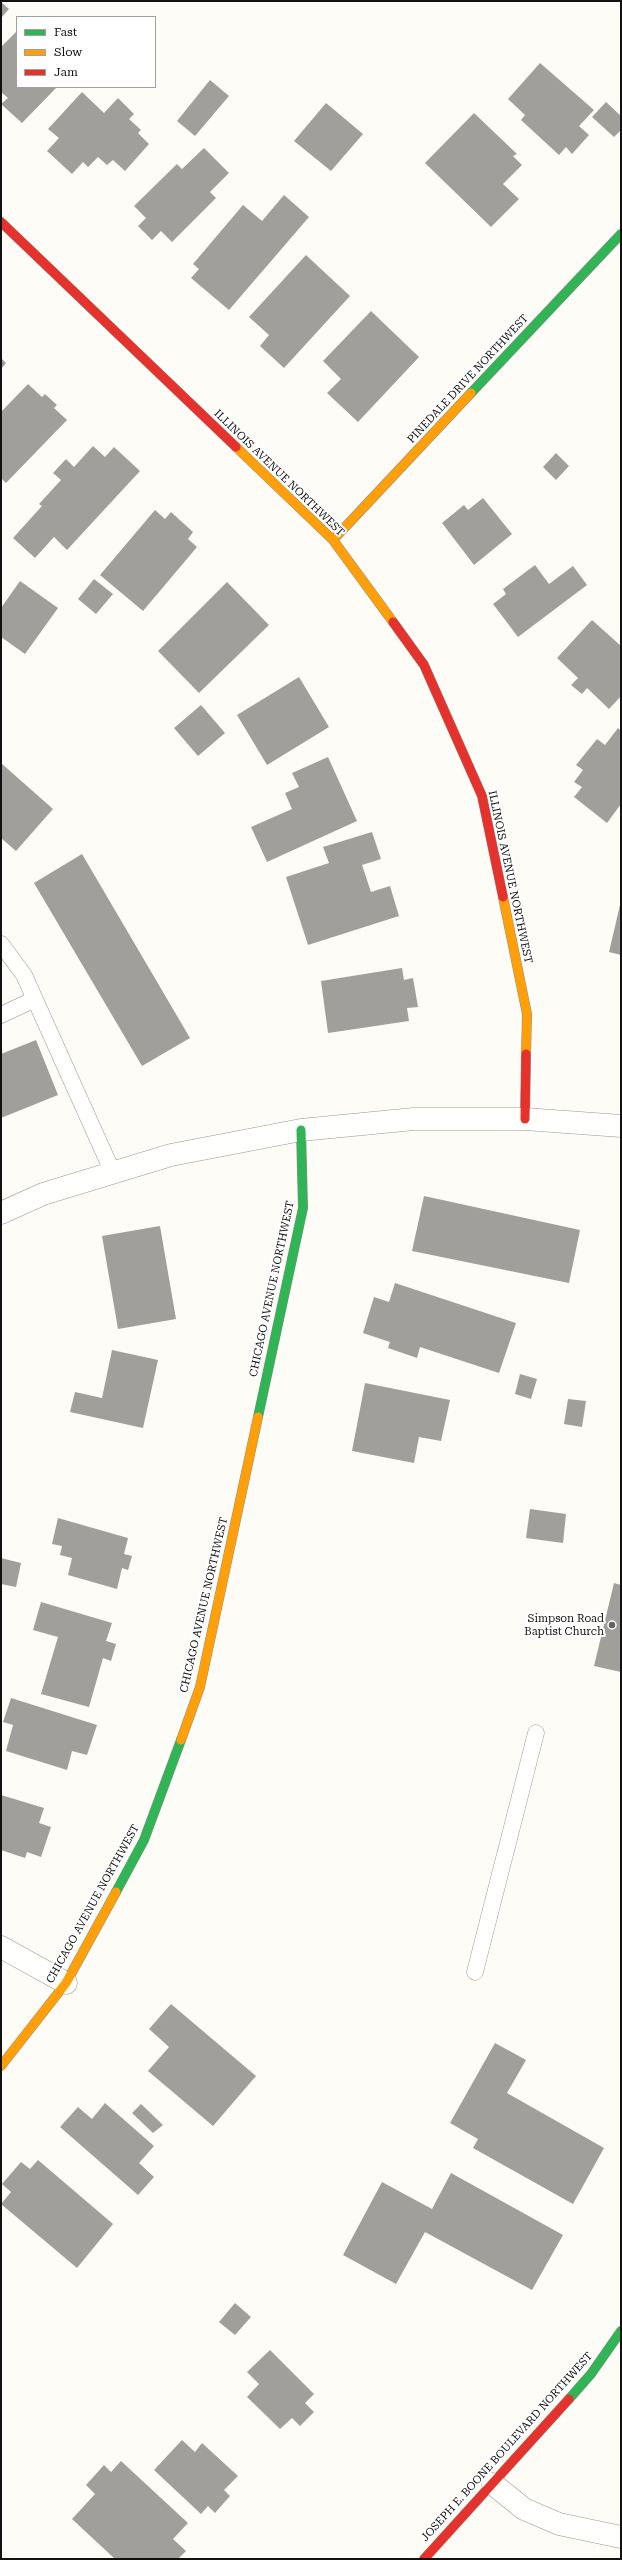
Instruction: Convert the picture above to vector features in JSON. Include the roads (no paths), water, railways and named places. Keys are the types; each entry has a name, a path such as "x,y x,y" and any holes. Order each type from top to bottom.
{"street":[{"name":"ILLINOIS AVENUE NORTHWEST","path":"1,222 333,540 424,665 482,796 526,1014 525,1119"},
{"name":"PINEDALE DRIVE NORTHWEST","path":"333,540 621,234"},
{"path":"1,1213 43,1194 171,1155 301,1130 414,1119 525,1119 621,1126"},
{"name":"CHICAGO AVENUE NORTHWEST","path":"1,2066 66,1982 144,1840 200,1687 303,1208 301,1130"},
{"path":"1,1947 66,1982"},
{"name":"JOSEPH E. BOONE BOULEVARD NORTHWEST","path":"430,2557 591,2374 621,2331"},
{"path":"493,2484 524,2509 559,2524 620,2540"}],"lane":[{"path":"1,944 24,975 113,1173"},
{"path":"1,1015 35,999"},
{"path":"475,1972 536,1733"}],"place":[{"name":"Simpson Road Baptist Church","path":"612,1625"}]}
